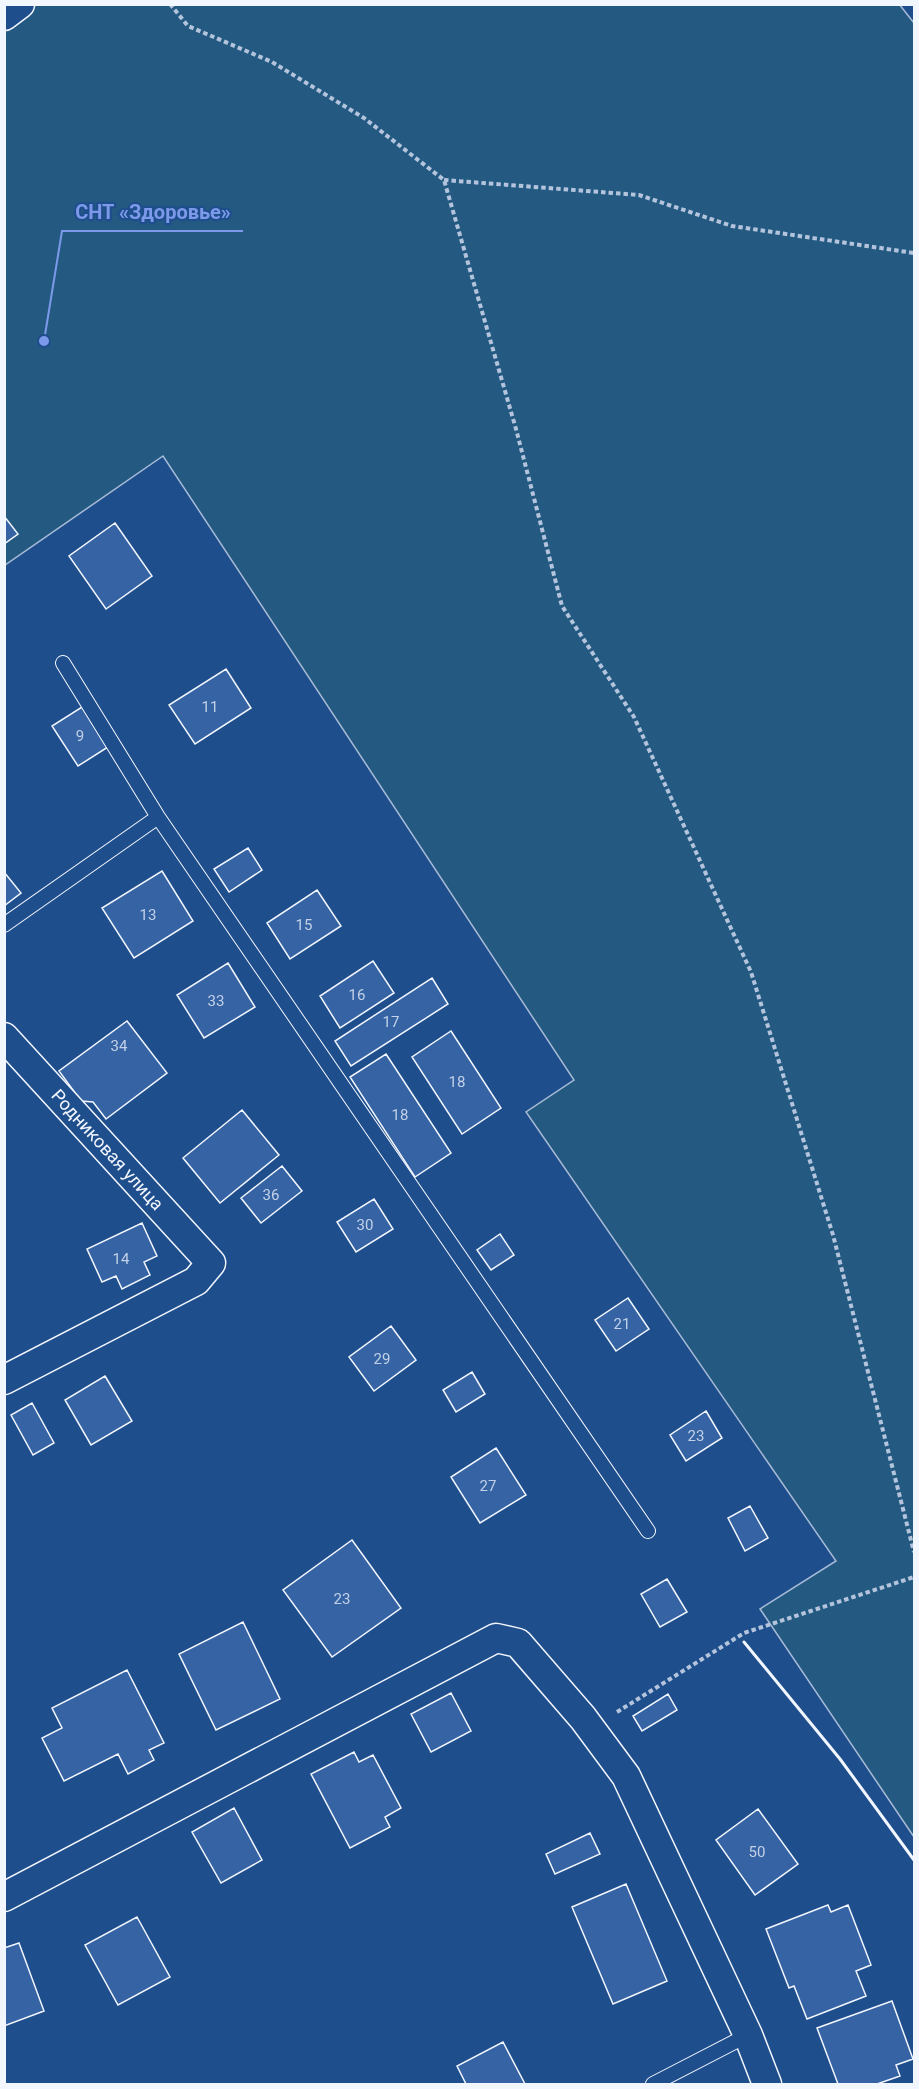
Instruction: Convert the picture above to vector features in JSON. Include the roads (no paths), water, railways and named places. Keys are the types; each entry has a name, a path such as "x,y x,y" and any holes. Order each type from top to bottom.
{"street":[{"path":"4,16 20,4"},
{"name":"Родниковая улица","path":"4,1037 211,1263 196,1281 4,1380"},
{"path":"4,1897 496,1638 518,1643 583,1718 626,1776 748,2035 767,2085"}],"lane":[{"path":"63,663 158,817 648,1531"},
{"path":"4,925 158,817"},
{"path":"653,2085 748,2035"}],"place":[{"name":"СНТ «Здоровье»","path":"44,341"}]}
